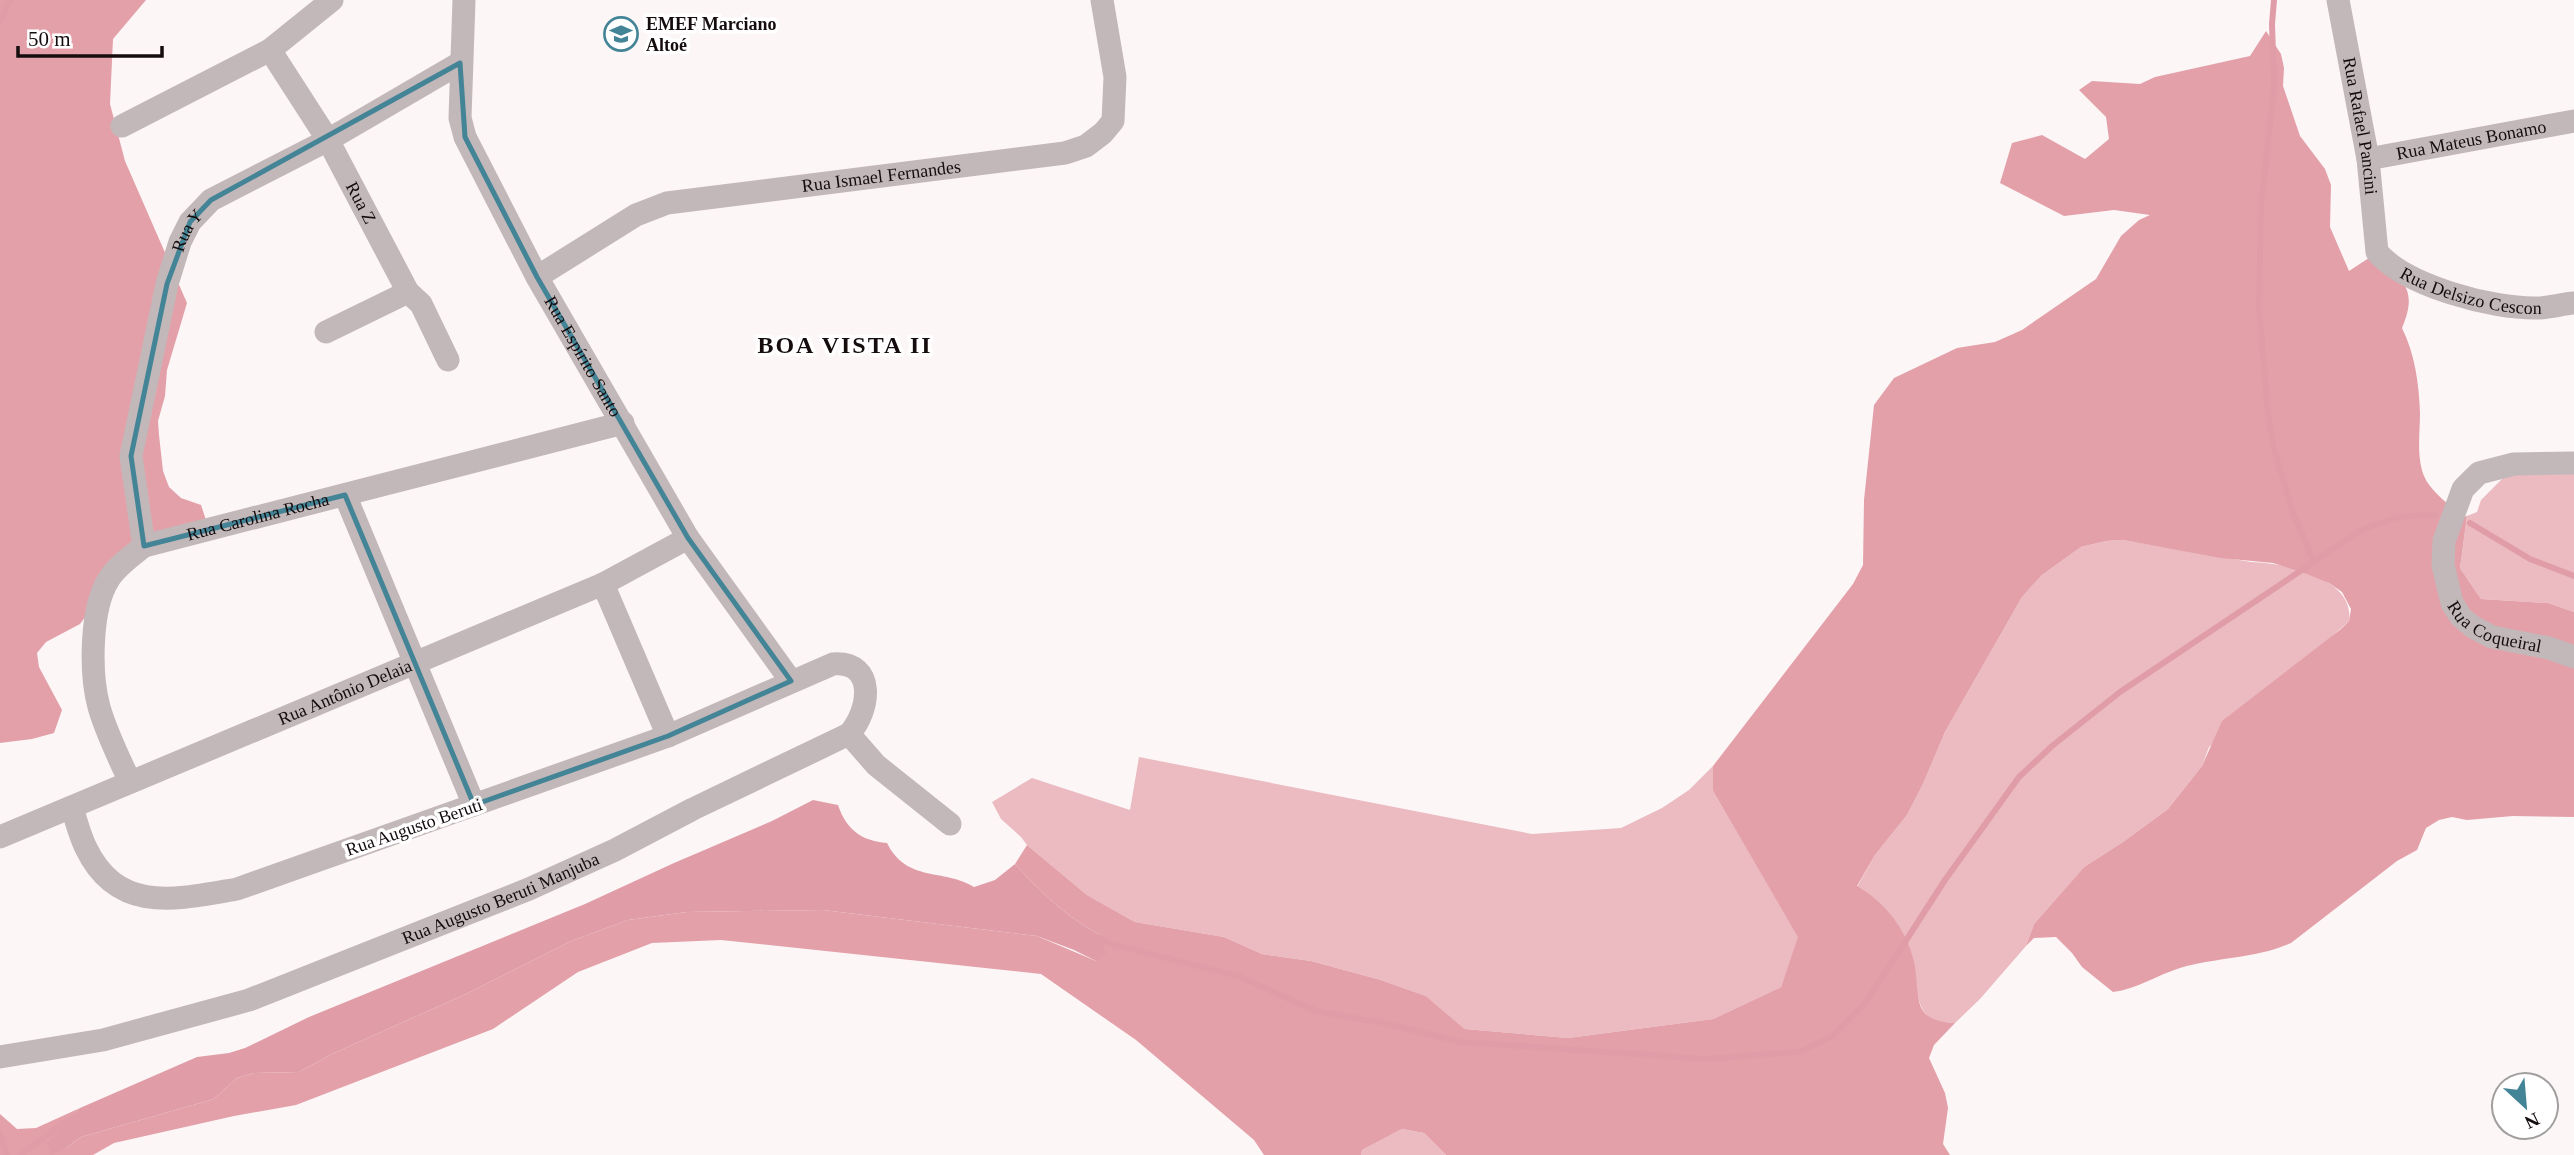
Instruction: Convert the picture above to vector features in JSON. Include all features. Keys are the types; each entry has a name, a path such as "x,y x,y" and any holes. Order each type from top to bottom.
{"street":[{"path":"122,126 270,50 332,0"},
{"name":"Rua Espírito Santo","path":"464,0 460,118 465,137 537,276 688,538 791,681"},
{"name":"Rua Ismael Fernandes","path":"537,276 636,215 667,203 1065,153 1086,146 1113,121 1115,77 1102,0"},
{"name":"Rua Rafael Pancini","path":"2338,0 2368,159 2377,252"},
{"name":"Rua Z","path":"270,50 328,141 408,292 421,304 448,360"},
{"name":"Rua Y","path":"144,546 131,456 167,284 180,242 190,222 211,201 328,141 460,63"},
{"name":"Rua Mateus Bonamo","path":"2368,159 2574,121"},
{"name":"Rua Delsizo Cescon","path":"2377,252 2401,272 2430,286 2493,304 2537,308 2574,303"},
{"path":"326,332 408,292"},
{"name":"Rua Carolina Rocha","path":"130,782 99,707 93,671 96,618 109,578 144,546 624,423"},
{"name":"Rua Coqueiral","path":"2574,463 2514,464 2479,473 2463,489 2444,541 2443,553 2446,587 2452,603 2461,617 2473,627 2492,637 2549,648 2574,657"},
{"path":"345,495 474,805"},
{"name":"Rua Antônio Delaia","path":"0,838 603,584 688,538"},
{"path":"603,584 668,736"},
{"path":"791,681 833,664 843,663 854,667 860,673 866,692 864,710 858,724 849,734 876,765 950,824"},
{"name":"Rua Augusto Beruti","path":"72,807 86,849 104,875 124,891 143,898 176,899 237,889 668,736 791,681"},
{"name":"Rua Augusto Beruti Manjuba","path":"0,1057 103,1040 249,1000 528,889 615,850 849,734"}],"highlighted area":[{"path":"460,63 465,137 537,277 688,538 791,681 668,736 474,805 345,495 144,546 131,456 167,284 190,222 211,200"}],"shaded area":[{"path":"0,0 146,0 113,39 110,104 125,161 187,303 167,370 165,396 158,421 163,471 169,487 181,498 201,505 206,520 123,557 80,624 46,642 37,653 39,667 62,710 54,733 0,743"},
{"path":"2266,31 2281,54 2284,68 2283,86 2300,136 2325,169 2331,185 2330,227 2349,271 2375,254 2400,278 2408,294 2409,303 2402,328 2410,348 2417,380 2420,463 2432,488 2459,514 2467,516 2460,568 2481,599 2548,603 2574,612 2574,817 2513,816 2467,820 2452,817 2439,820 2426,828 2417,850 2397,861 2291,943 2264,952 2180,968 2122,990 2113,992 2082,967 2056,937 2034,938 2026,946 2034,924 2084,867 2168,809 2202,766 2222,721 2341,629 2349,621 2351,609 2342,592 2329,583 2273,563 2221,558 2123,540 2081,547 2042,575 2022,597 1945,732 1907,815 1875,855 1857,886 1877,900 1906,939 1914,962 1918,995 1924,1012 1940,1021 1955,1023 1934,1045 1929,1058 1945,1093 1948,1108 1943,1144 1950,1155 1446,1155 1424,1133 1402,1129 1362,1150 1361,1155 1264,1155 1254,1140 1136,1040 1041,974 721,940 652,943 578,972 493,1029 296,1105 114,1143 93,1155 0,1155 0,1114 17,1129 36,1128 80,1108 48,1143 65,1149 81,1137 214,1099 237,1078 254,1073 299,1072 332,1054 466,994 569,942 628,920 687,912 823,910 1037,936 1096,961 1100,935 1054,903 1015,864 1027,845 1087,895 1135,922 1224,937 1262,954 1311,961 1381,980 1426,996 1465,1029 1568,1038 1713,1019 1781,987 1798,937 1713,791 1713,766 1853,584 1863,565 1864,500 1874,405 1894,378 1957,348 1995,342 2022,330 2096,279 2121,236 2139,220 2150,215 2114,210 2064,216 2000,183 2012,143 2042,135 2085,159 2109,139 2106,117 2079,90 2092,81 2140,84 2155,77 2250,56"},
{"path":"2574,469 2574,612 2548,603 2481,599 2460,568 2467,516 2477,512 2481,500 2506,475"},
{"path":"2123,540 2281,565 2315,575 2341,593 2348,606 2349,621 2209,747 2202,766 2168,809 2084,867 2034,924 2026,946 1980,999 1955,1023 1933,1019 1921,1007 1916,991 1857,887 1875,855 1907,815 1945,732 2022,597 2042,575 2081,547"},
{"path":"1139,757 1532,834 1621,828 1662,808 1689,790 1713,766 1713,791 1799,937 1781,987 1713,1019 1568,1038 1465,1029 1426,996 1381,980 1311,961 1262,954 1224,937 1135,922 1087,895 1027,845 1001,819 992,802 1032,778 1130,810"},
{"path":"813,800 838,805 845,821 856,832 870,840 887,843 895,856 905,864 926,873 962,881 974,887 995,880 1015,864 1054,903 1100,935 1106,954 1096,961 1037,936 823,910 687,912 628,920 569,942 466,994 332,1054 299,1072 254,1073 237,1078 214,1099 81,1137 51,1155 47,1143 80,1108 197,1057 245,1048 309,1017 585,904"},
{"path":"1402,1129 1424,1133 1446,1155 1361,1155 1362,1150"}],"waterway":[{"path":"0,22 10,0"},
{"path":"2274,0 2274,86 2261,205 2259,308 2268,414 2274,449 2292,510 2313,561"},
{"path":"1097,937 1111,944 1238,976 1316,1011 1462,1042 1705,1059 1799,1052 1833,1036 1867,1001 1945,880 2019,777 2052,746 2120,692 2360,531 2396,518 2435,515"},
{"path":"2470,523 2530,559 2574,576"},
{"path":"21,1155 56,1128 79,1115"},
{"path":"0,1133 7,1155"}],"place":[{"name":"EMEF Marciano Altoé","path":"621,34"}],"district":[{"name":"BOA VISTA II","path":"845,345"}]}
